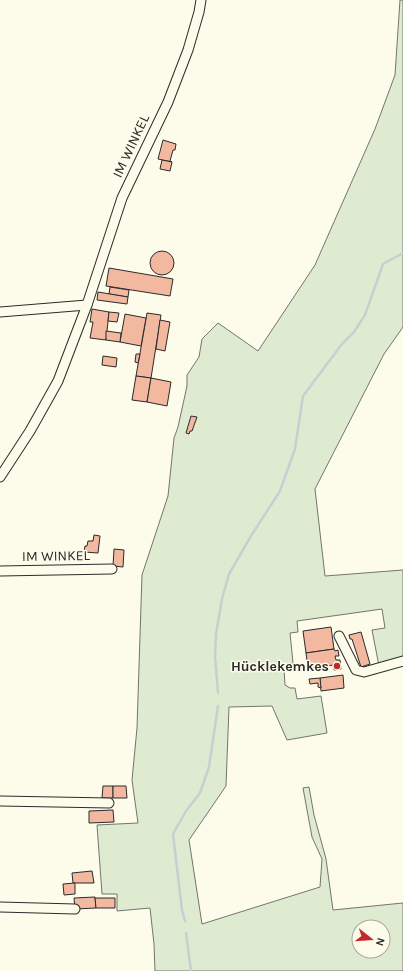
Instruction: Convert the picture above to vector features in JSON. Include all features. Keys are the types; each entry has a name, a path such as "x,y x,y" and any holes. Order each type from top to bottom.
{"street":[{"name":"IM WINKEL","path":"0,477 58,382 87,305 122,198 168,102 188,50 201,0"},
{"path":"0,312 87,305"},
{"name":"IM WINKEL","path":"0,571 112,569"},
{"path":"339,636 356,670 364,672 403,661"},
{"path":"0,801 109,803"},
{"path":"0,908 74,909"}],"green space":[{"path":"400,0 403,0 403,327 384,354 315,489 325,576 403,570 403,658 379,666 372,630 385,628 382,609 297,621 298,632 290,633 293,663 287,665 284,669 285,685 290,688 295,688 297,699 321,696 327,733 287,740 272,706 229,707 226,786 189,840 202,924 320,887 322,859 312,837 303,788 309,787 314,815 326,859 333,910 403,903 403,971 155,971 150,908 117,911 117,894 102,894 97,825 138,823 132,780 137,728 142,575 168,496 174,438 178,427 187,386 187,375 199,357 202,339 218,323 258,351 315,265 375,129 395,75"}],"building":[{"path":"163,140 176,144 170,161 172,162 158,159"},
{"path":"162,160 172,162 170,171 160,169"},
{"path":"162,251 167,252 173,258 173,268 167,274 162,275 157,274 151,268 150,263 151,258 157,252"},
{"path":"109,268 173,279 170,296 106,286"},
{"path":"110,287 129,290 128,297 109,294"},
{"path":"98,292 128,297 127,304 97,300"},
{"path":"92,309 109,312 106,340 90,338 93,322 90,322"},
{"path":"109,312 119,313 117,322 108,321"},
{"path":"147,313 161,315 151,378 136,376"},
{"path":"125,314 146,318 141,346 120,342"},
{"path":"160,320 170,322 165,351 156,349"},
{"path":"106,331 121,333 120,342 106,340"},
{"path":"136,354 140,354 138,363 135,362"},
{"path":"103,356 117,358 116,367 102,365"},
{"path":"136,376 151,378 147,402 132,400"},
{"path":"151,378 171,382 167,406 147,402"},
{"path":"191,416 197,417 192,431 190,431 189,434 186,433"},
{"path":"94,535 100,536 98,553 84,552 88,541 93,541"},
{"path":"114,549 124,550 123,567 113,566"},
{"path":"331,627 334,649 306,653 303,631"},
{"path":"361,632 370,664 361,667 352,639 350,639 349,635"},
{"path":"334,649 335,651 338,650 339,656 335,656 336,660 340,660 341,669 334,670 334,665 308,668 306,653"},
{"path":"343,675 344,688 321,691 320,678"},
{"path":"320,678 321,688 318,687 318,683 310,684 309,679"},
{"path":"103,786 113,786 113,798 102,798"},
{"path":"113,786 126,786 127,798 113,798"},
{"path":"113,810 114,822 89,823 89,811"},
{"path":"92,871 94,883 73,883 72,873"},
{"path":"75,883 75,894 64,895 63,884"},
{"path":"95,897 96,908 75,909 74,898"},
{"path":"95,898 115,898 115,908 96,908"}],"waterway":[{"path":"218,693 215,656 216,634 222,599 229,574 280,491 295,449 303,396 342,344 354,332 365,315 383,264 403,253"},
{"path":"185,921 182,910 173,834 186,811 200,793 209,767 218,706"},
{"path":"186,933 191,971"}],"place":[{"name":"Hücklekemkes","path":"337,666"}]}
